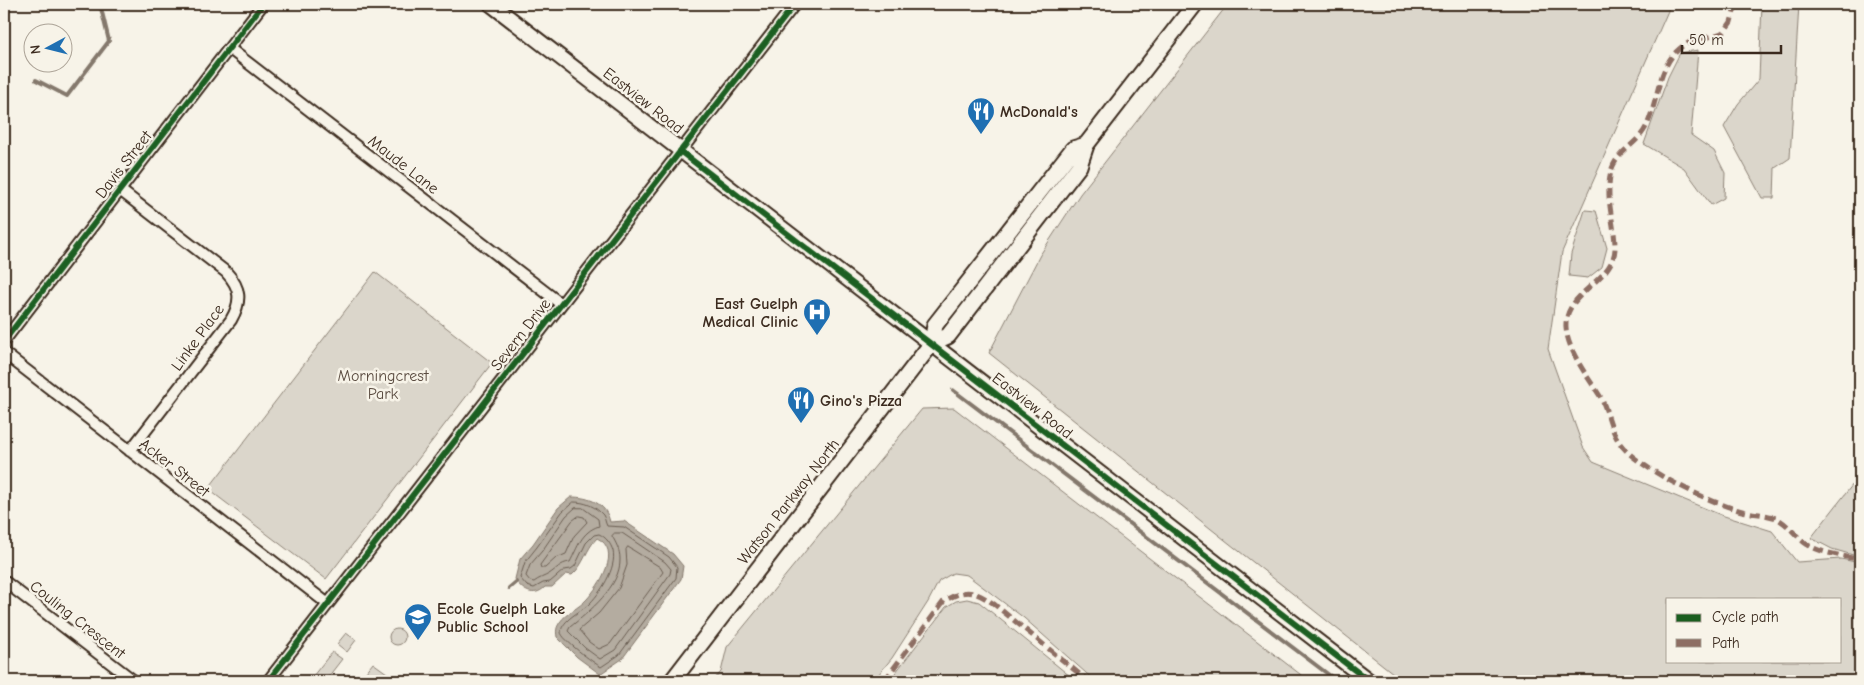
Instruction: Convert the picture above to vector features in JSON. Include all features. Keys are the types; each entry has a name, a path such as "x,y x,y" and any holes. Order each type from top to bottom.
{"main road":[{"name":"Watson Parkway North","path":"672,681 932,343 948,336 1079,166 1086,145 1195,4"}],"street":[{"name":"Davis Street","path":"4,341 263,4"},
{"name":"Eastview Road","path":"491,4 1369,681"},
{"name":"Severn Drive","path":"268,681 794,4"},
{"name":"Maude Lane","path":"230,49 561,304"},
{"name":"Linke Place","path":"120,190 226,272 236,286 239,301 231,320 130,451"},
{"name":"Acker Street","path":"4,353 328,604"},
{"name":"Couling Crescent","path":"4,581 134,681"}],"green space":[{"path":"1228,4 1671,4 1562,252 1548,349 1583,447 1593,462 1721,515 1772,531 1797,562 1841,559 1860,563 1860,681 1403,681 989,353 1040,255 1080,194"},
{"path":"1762,4 1799,4 1790,158 1775,168 1774,198 1762,198 1724,127 1738,104 1759,79"},
{"path":"1698,50 1691,135 1714,151 1725,173 1724,198 1711,205 1684,168 1644,144 1668,77 1680,53"},
{"path":"1585,210 1596,211 1607,248 1602,267 1588,278 1569,276 1571,254"},
{"name":"Morningcrest Park","path":"375,272 492,363 326,579 208,489"},
{"path":"954,408 1309,681 1095,681 1024,618 967,575 953,573 939,581 928,602 892,658 873,681 713,681 721,672 727,647 922,409"},
{"path":"1860,475 1860,557 1832,549 1811,538"},
{"path":"967,599 979,602 1076,681 889,681 946,607 956,601"},
{"path":"397,629 405,637 397,645 389,637"},
{"path":"346,633 356,640 347,652 337,644"},
{"path":"332,652 342,659 325,681 309,681"},
{"path":"373,663 398,681 359,681"}],"water":[{"path":"571,497 584,498 596,502 605,510 610,522 624,521 673,554 683,566 681,579 622,659 600,674 577,657 557,637 556,631 563,619 587,599 597,586 606,568 608,559 608,551 605,544 597,538 576,571 572,575 566,574 552,587 545,587 537,592 528,592 515,579 520,559 558,508"}],"waterway":[{"path":"36,80 67,96 109,41 100,4"},
{"path":"953,390 1337,681"},
{"path":"509,588 516,582"}],"marked path":[{"path":"1736,4 1731,22 1724,32 1688,43 1671,58 1662,76 1646,127 1612,168 1609,194 1615,245 1613,257 1608,268 1573,304 1568,315 1567,336 1574,354 1600,396 1619,442 1641,463 1676,484 1712,501 1742,511 1776,518 1811,547 1860,560"},
{"path":"884,681 944,601 958,594 970,592 994,604 1088,681"}],"cycle path":[{"path":"4,341 263,4"},
{"path":"268,681 795,4"},
{"path":"680,151 1369,681"}],"place":[{"name":"McDonald's","path":"981,135"},
{"name":"East Guelph Medical Clinic","path":"817,336"},
{"name":"Gino's Pizza","path":"801,424"},
{"name":"Ecole Guelph Lake Public School","path":"418,641"}]}
